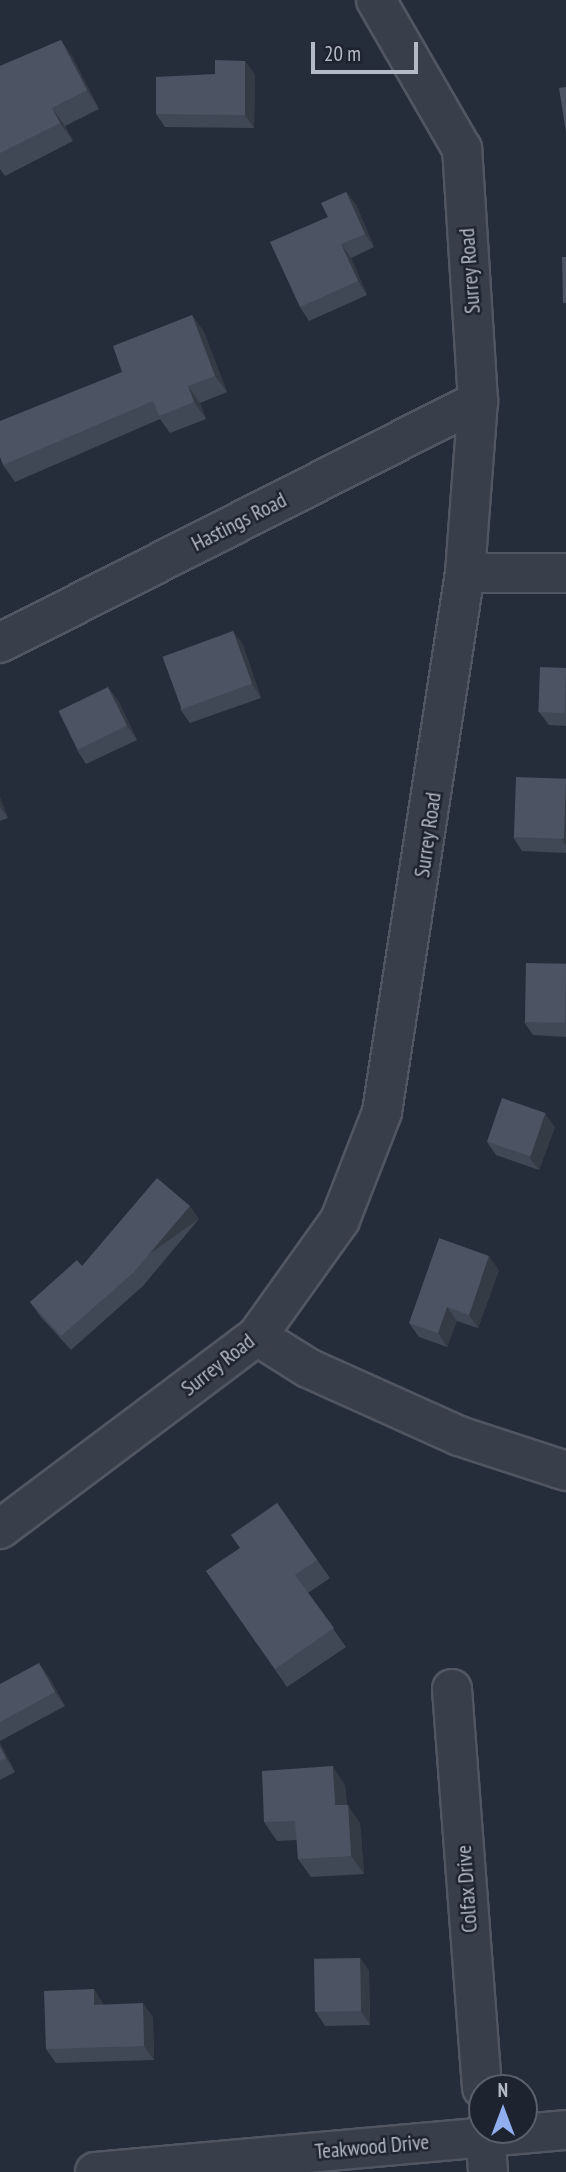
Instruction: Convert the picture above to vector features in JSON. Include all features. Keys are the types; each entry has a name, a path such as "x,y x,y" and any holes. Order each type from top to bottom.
{"street":[{"name":"Surrey Road","path":"0,1529 257,1336 340,1220 382,1112 464,573 478,401 462,149 376,0"},
{"name":"Hastings Road","path":"0,643 478,401"},
{"path":"464,573 566,573"},
{"path":"257,1336 308,1368 459,1436 566,1471"},
{"name":"Colfax Drive","path":"452,1689 481,2074"},
{"name":"Teakwood Drive","path":"95,2172 486,2146 566,2130"}],"building":[{"path":"61,40 87,90 52,108 60,123 0,153 0,66"},
{"path":"215,60 245,61 245,115 156,114 156,77 215,74"},
{"path":"566,87 566,132 559,88"},
{"path":"346,192 365,234 341,244 358,281 300,307 270,242 328,217 321,203"},
{"path":"562,257 566,257 566,303 563,303"},
{"path":"192,315 215,376 188,386 194,402 159,416 153,401 3,465 0,457 0,421 122,372 113,346"},
{"path":"233,631 252,684 182,709 163,657"},
{"path":"540,667 566,668 564,713 538,712"},
{"path":"108,687 127,726 77,750 59,711"},
{"path":"516,777 566,779 564,839 514,837"},
{"path":"526,963 566,964 565,1023 525,1022"},
{"path":"502,1098 545,1113 531,1156 487,1141"},
{"path":"157,1178 190,1206 133,1273 61,1336 30,1302 77,1260 82,1266"},
{"path":"439,1238 489,1256 469,1315 447,1307 438,1333 409,1323"},
{"path":"277,1503 317,1560 295,1575 334,1628 275,1669 206,1571 240,1548 231,1535"},
{"path":"39,1663 55,1692 0,1722 0,1684"},
{"path":"0,1747 6,1758 0,1761"},
{"path":"333,1766 335,1805 348,1805 351,1856 298,1859 295,1821 264,1822 262,1771"},
{"path":"360,1958 361,2011 315,2012 314,1959"},
{"path":"94,1989 94,2005 143,2003 144,2046 46,2049 44,1991"}]}
